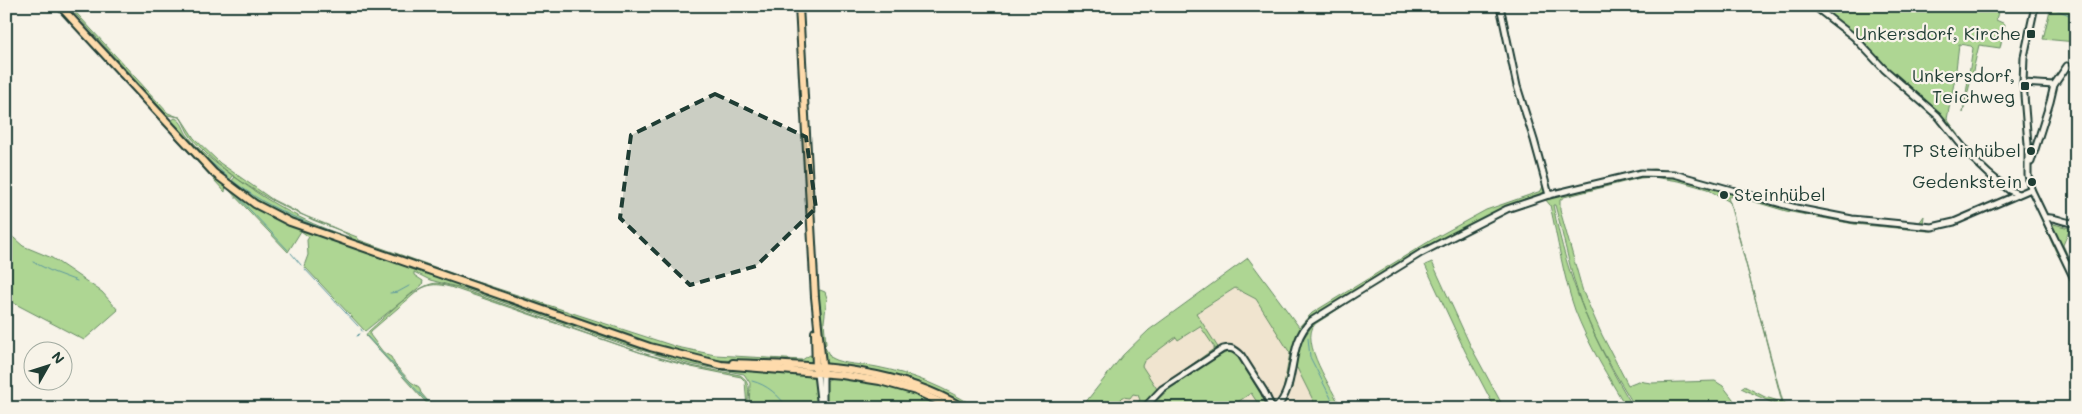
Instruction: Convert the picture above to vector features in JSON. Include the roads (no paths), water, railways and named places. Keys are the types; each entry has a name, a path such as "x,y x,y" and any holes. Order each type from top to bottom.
{"main road":[{"path":"60,6 197,156 264,209 290,222 650,347 688,357 729,362 867,372 894,378 925,389 964,408"},
{"path":"799,6 819,370"},
{"path":"819,370 903,387 953,408"}],"street":[{"path":"1500,6 1517,86 1549,195"},
{"path":"1814,6 1854,37 1884,69 1922,101 1951,131 1971,157 1989,174 2009,190 2018,194"},
{"path":"2035,6 2024,57 2023,83 2028,138 2028,175 2031,189 2076,283"},
{"path":"2029,164 2054,85 2067,66"},
{"path":"2023,83 2054,85"},
{"path":"2028,138 2038,137"},
{"path":"1276,408 1288,389 1296,346 1311,321 1421,253 1506,209 1549,195 1641,173 1664,172 1796,208 1852,219 1932,227 1954,222 2031,189"},
{"path":"2046,220 2050,217 2069,224 2076,223"},
{"path":"1144,408 1162,388 1223,349 1229,348 1236,350 1241,355 1264,391 1272,408"},
{"path":"819,370 822,408"}],"waterway":[{"path":"1809,6 1823,16"},
{"path":"2048,6 2076,18"},
{"path":"1840,29 1864,52"},
{"path":"1883,72 1899,85"},
{"path":"1930,112 1940,122"},
{"path":"173,123 198,151 230,179"},
{"path":"233,181 263,202 296,218 365,244"},
{"path":"233,192 288,250"},
{"path":"291,253 301,265"},
{"path":"33,262 77,281"},
{"path":"304,268 358,326"},
{"path":"390,293 398,292 409,286"},
{"path":"367,336 433,408"},
{"path":"1308,338 1310,357 1336,408"},
{"path":"752,381 772,391 788,408"}],"place":[{"name":"Unkersdorf, Kirche","path":"2031,34"},
{"name":"Unkersdorf, Teichweg","path":"2025,86"},
{"name":"TP Steinhübel","path":"2031,151"},
{"name":"Gedenkstein","path":"2032,182"},
{"name":"Steinhübel","path":"1724,195"}]}
